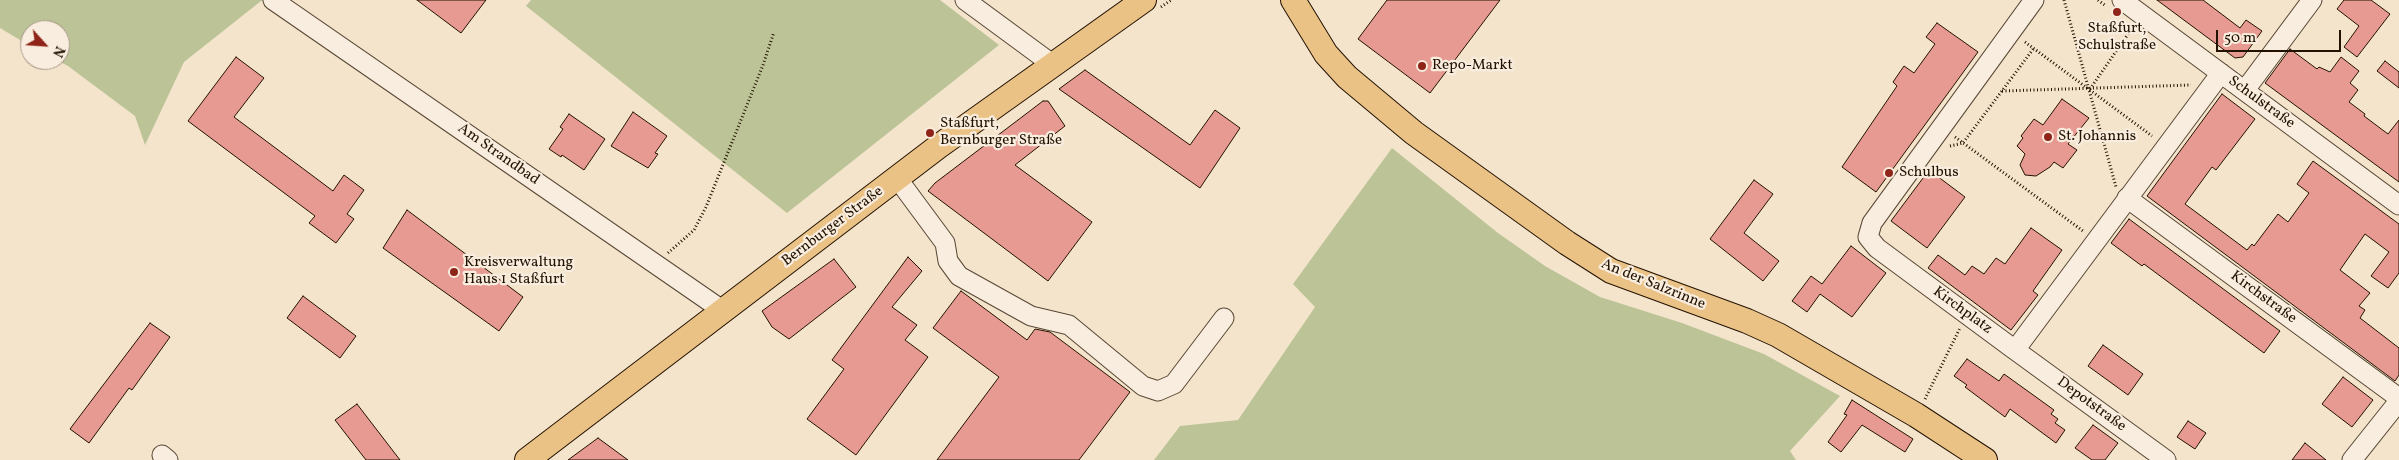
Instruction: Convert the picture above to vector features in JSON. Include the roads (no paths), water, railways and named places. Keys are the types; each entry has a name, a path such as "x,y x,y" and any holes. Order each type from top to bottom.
{"main road":[{"name":"Bernburger Straße","path":"527,460 897,178 1052,64 1144,0"},
{"name":"An der Salzrinne","path":"1293,0 1326,54 1346,77 1414,133 1567,243 1611,271 1746,321 1778,335 1916,415 1985,460"}],"street":[{"name":"Am Strandbad","path":"273,0 722,310"},
{"path":"965,0 1052,64"},
{"name":"Kirchplatz","path":"2015,350 1877,248 1868,237 1872,223 2034,0"},
{"path":"2245,90 2312,0"},
{"name":"Schulstraße","path":"2117,5 2136,23 2221,73 2245,90 2399,206"},
{"path":"2015,350 2221,73"},
{"path":"897,178 945,243 948,261 959,276 1031,316 1069,326 1142,386 1158,390 1174,384 1224,318"},
{"name":"Kirchstraße","path":"2127,198 2399,400"},
{"name":"Depotstraße","path":"2015,350 2166,460"},
{"path":"2352,460 2399,400"}],"place":[{"name":"Staßfurt, Schulstraße","path":"2117,12"},
{"name":"Repo-Markt","path":"1422,66"},
{"name":"Staßfurt, Bernburger Straße","path":"930,133"},
{"name":"St. Johannis","path":"2048,137"},
{"name":"Schulbus","path":"1889,173"},
{"name":"Kreisverwaltung Haus 1 Staßfurt","path":"454,272"}]}
